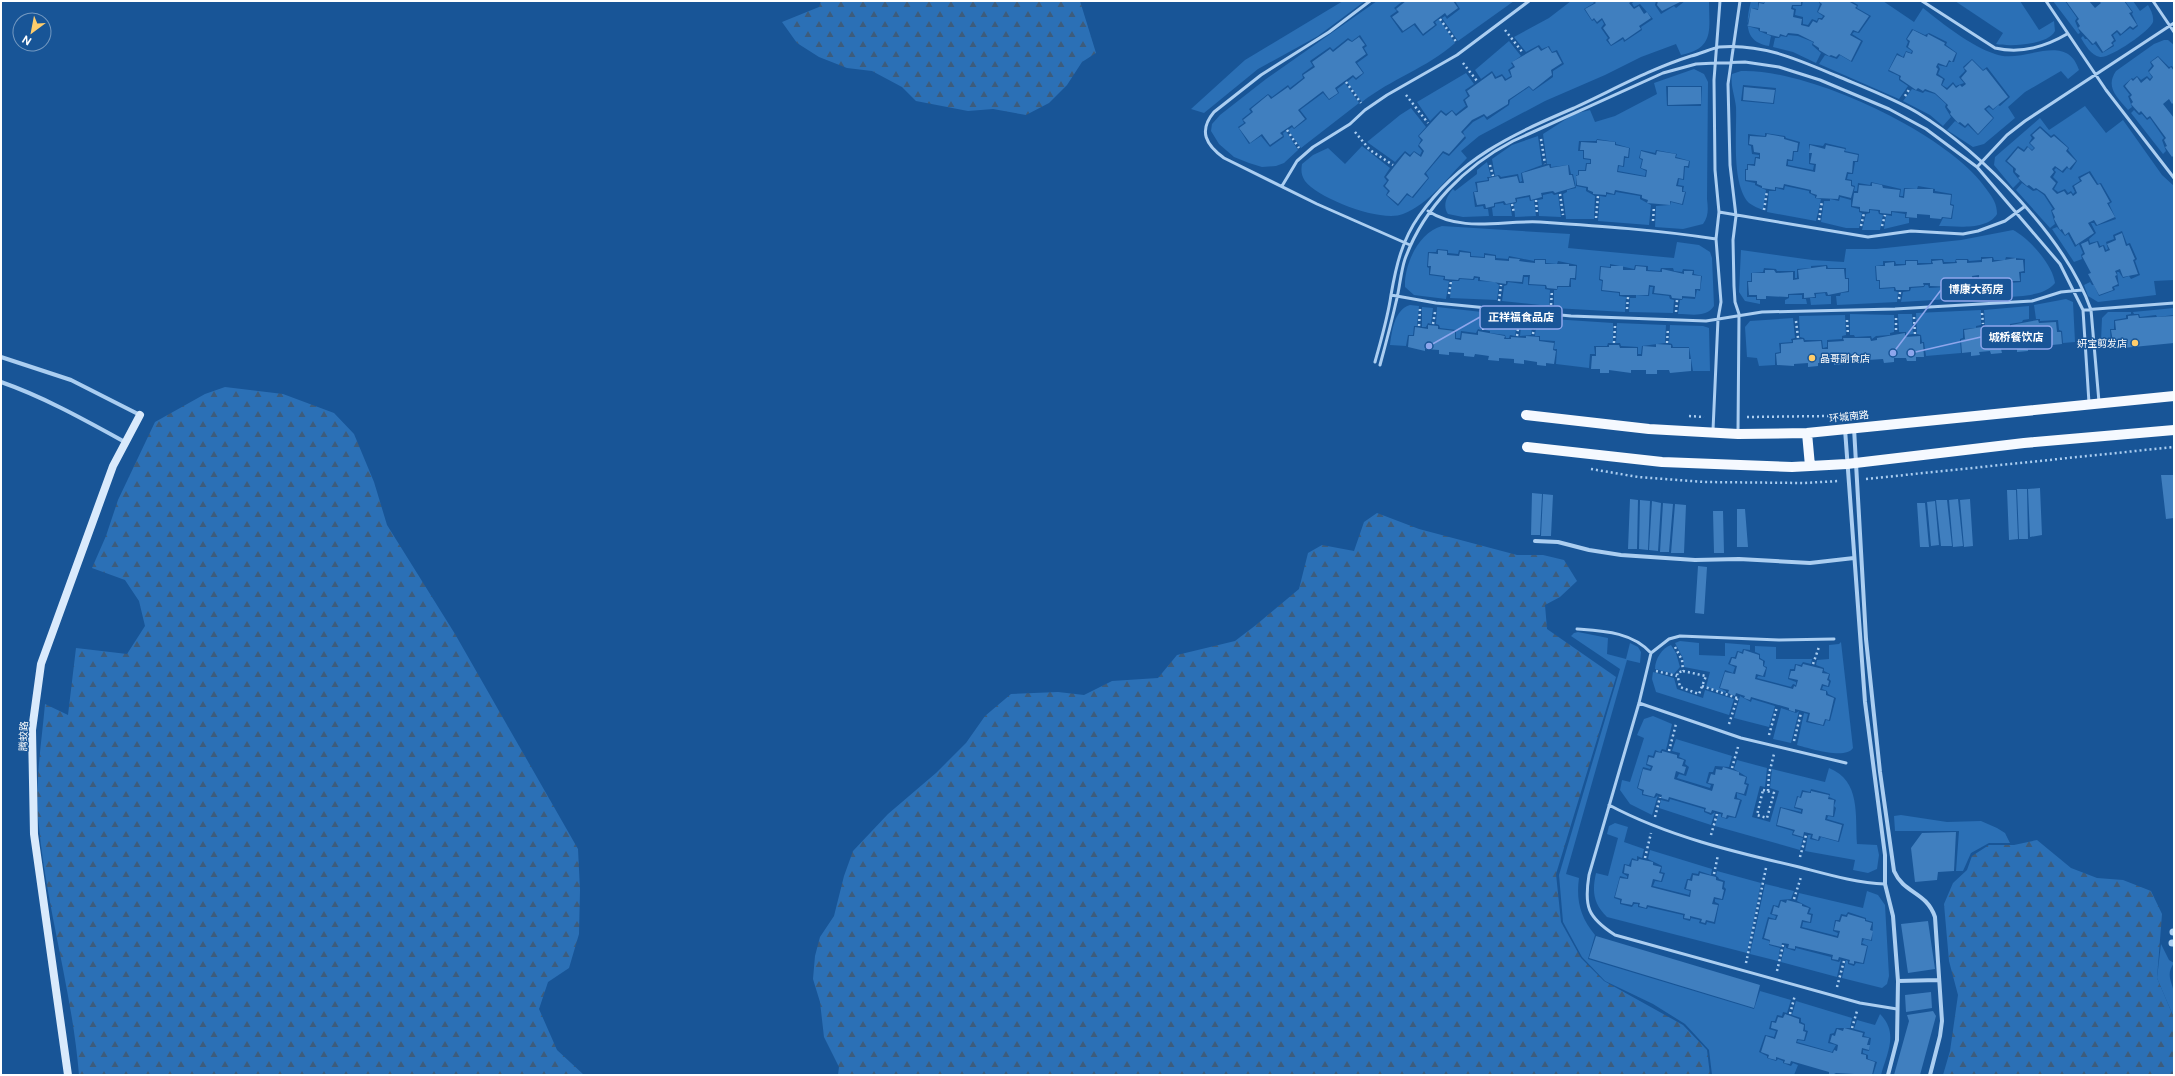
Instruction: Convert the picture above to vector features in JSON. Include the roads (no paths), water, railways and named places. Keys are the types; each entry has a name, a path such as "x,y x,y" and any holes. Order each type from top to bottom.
{"main road":[{"name":"环城南路","path":"1526,415 1603,425 1712,433 1807,433 2174,396"},
{"name":"腾蛟路","path":"68,1075 34,834 32,730 41,664 113,466 140,415"},
{"path":"1527,447 1693,464 1810,466 1851,463 2016,444 2174,430"},
{"path":"1807,433 1810,466"}],"street":[{"path":"1,357 72,380 140,415"},
{"path":"1,382 20,388 74,414 125,442"},
{"path":"1849,428 1854,558 1865,702 1885,854 1885,884 1893,916 1898,982 1897,1040 1888,1075"},
{"path":"1849,428 1866,639 1880,772 1892,860 1898,881 1921,895 1931,906 1936,917 1938,980 1942,1021 1940,1036 1930,1075"},
{"path":"1535,541 1558,542 1589,550 1621,555 1689,560 1740,559 1810,563 1854,558"},
{"path":"1898,982 1938,980"}],"lane":[{"path":"1370,1 1329,32 1261,75 1214,112 1208,120 1205,131 1207,140 1213,150 1224,158 1355,221 1410,245"},
{"path":"1282,186 1292,169 1304,154 1350,124 1366,110 1400,88 1457,55 1500,24 1528,1"},
{"path":"1712,433 1718,319 1721,302 1716,239 1719,212 1714,153 1716,63 1720,1"},
{"path":"1738,434 1739,314 1735,302 1734,286 1733,240 1736,216 1730,166 1728,84 1735,47 1740,1"},
{"path":"1922,1 1995,48 2005,50 2046,46 2068,34"},
{"path":"2046,1 2096,75 2174,178"},
{"path":"2153,1 2174,32"},
{"path":"1977,167 1982,160 2025,121 2174,23"},
{"path":"1376,362 1396,266 1405,242 1424,209 1463,169 1490,147 1523,130 1666,64 1718,48 1756,48 1791,56 1900,103 1929,120 1982,160 2024,207 2064,257 2082,290 2091,310 2097,393 2095,404"},
{"path":"1380,365 1398,296 1401,273 1410,245 1429,212 1459,178 1495,150 1553,121 1663,73 1696,64 1732,62 1778,68 1808,76 1862,97 1912,120 1977,167 2060,264 2075,291 2083,310 2095,404"},
{"path":"1719,212 1763,221 1868,237 1911,231 1963,234 1991,227 2005,221 2024,207"},
{"path":"1424,209 1445,220 1473,225 1515,222 1564,224 1716,239"},
{"path":"1391,295 1421,301 1550,313 1616,318 1706,321 1739,314 1847,309 1914,308 2032,301 2061,292 2082,290"},
{"path":"2083,310 2112,306 2174,303"},
{"path":"1577,629 1627,635 1640,643 1651,653"},
{"path":"1834,638 1779,640 1680,636 1669,639 1651,653 1639,703 1588,875 1586,896 1590,914 1600,925 1615,935 1860,1003 1897,1009"},
{"path":"1639,703 1726,734 1846,763"},
{"path":"1609,805 1653,825 1720,848 1797,867 1885,884"}],"place":[{"name":"妍宝剪发店","path":"2135,343"},
{"name":"正祥福食品店","path":"1429,346"},
{"name":"博康大药房","path":"1893,353"},
{"name":"城桥餐饮店","path":"1911,353"},
{"name":"晶哥副食店","path":"1812,358"}]}
